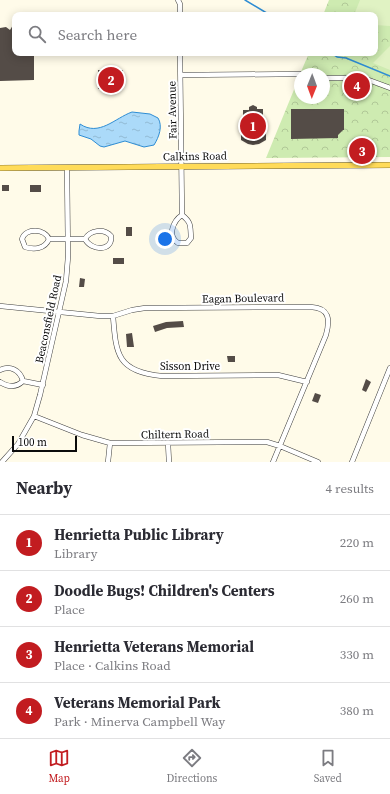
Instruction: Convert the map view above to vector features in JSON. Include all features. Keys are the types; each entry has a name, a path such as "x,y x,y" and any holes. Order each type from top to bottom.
{"main road":[{"name":"Calkins Road","path":"0,168 390,164"}],"street":[{"path":"178,0 180,4 180,12"},
{"name":"Fair Avenue","path":"180,56 182,216"},
{"path":"180,75 294,74"},
{"path":"330,78 366,79 390,88"},
{"name":"Beaconsfield Road","path":"2,462 18,444 34,416 43,385 66,281 68,266 67,168"},
{"path":"182,216 189,221 191,238 187,242 178,243 173,236 173,224 182,216"},
{"path":"40,231 47,236 48,240 47,244 42,247 31,248 25,246 22,239 24,234 27,232 40,231"},
{"path":"93,231 104,231 111,236 111,242 105,247 95,248 89,245 85,239 87,235 93,231"},
{"path":"48,240 85,239"},
{"name":"Eagan Boulevard","path":"0,306 100,316 113,316 132,310 145,308 317,307 325,311 327,315 328,328 273,462"},
{"name":"Sisson Drive","path":"113,316 115,345 118,353 128,366 144,373 162,376 278,375 307,382"},
{"path":"0,370 7,368 15,370 20,374 23,381"},
{"path":"352,462 390,368"},
{"path":"23,381 43,385"},
{"path":"0,382 13,386 19,385 23,381"},
{"name":"Chiltern Road","path":"34,416 82,436 110,443 272,443 318,462"},
{"path":"108,462 110,443"},
{"path":"168,443 168,462"}],"green space":[{"path":"329,0 390,0 390,157 266,158 294,90 294,104 330,104 330,68 303,68 308,56 378,56 378,12 324,12"},
{"path":"360,0 390,0 390,26 378,25 378,12 355,12"},
{"path":"390,46 390,70 373,63"}],"water":[{"path":"132,112 150,114 158,118 160,132 154,145 144,147 125,141 104,147 100,146 91,139 79,135 80,124 87,127 100,127"}],"building":[{"path":"6,27 10,30 12,27 12,56 34,56 34,80 0,81 0,28"},
{"path":"98,70 123,70 123,89 107,91 107,89 98,89"},
{"path":"253,105 257,107 257,109 263,109 263,119 266,119 266,140 259,144 253,145 241,140 241,120 243,120 243,110 249,110 249,107"},
{"path":"291,109 344,109 344,130 338,135 338,138 291,139"},
{"path":"2,185 9,185 9,191 2,191"},
{"path":"30,185 41,185 41,192 30,192"},
{"path":"126,227 132,227 132,236 126,236"},
{"path":"113,258 124,258 124,264 113,264"},
{"path":"80,278 85,279 84,287 79,287"},
{"path":"183,321 184,327 167,328 155,332 153,326 166,322"},
{"path":"132,333 134,347 127,347 126,334"},
{"path":"227,356 235,356 235,362 228,362"},
{"path":"366,379 371,382 366,392 362,390"},
{"path":"315,393 321,395 318,403 312,401"}],"waterway":[{"path":"245,0 265,12"},
{"path":"336,56 346,58 390,76"}],"place":[{"name":"Doodle Bugs! Children's Centers","path":"111,80"},
{"name":"Veterans Memorial Park","path":"357,86"},
{"name":"Henrietta Public Library","path":"253,126"},
{"name":"Henrietta Veterans Memorial","path":"362,151"}]}
